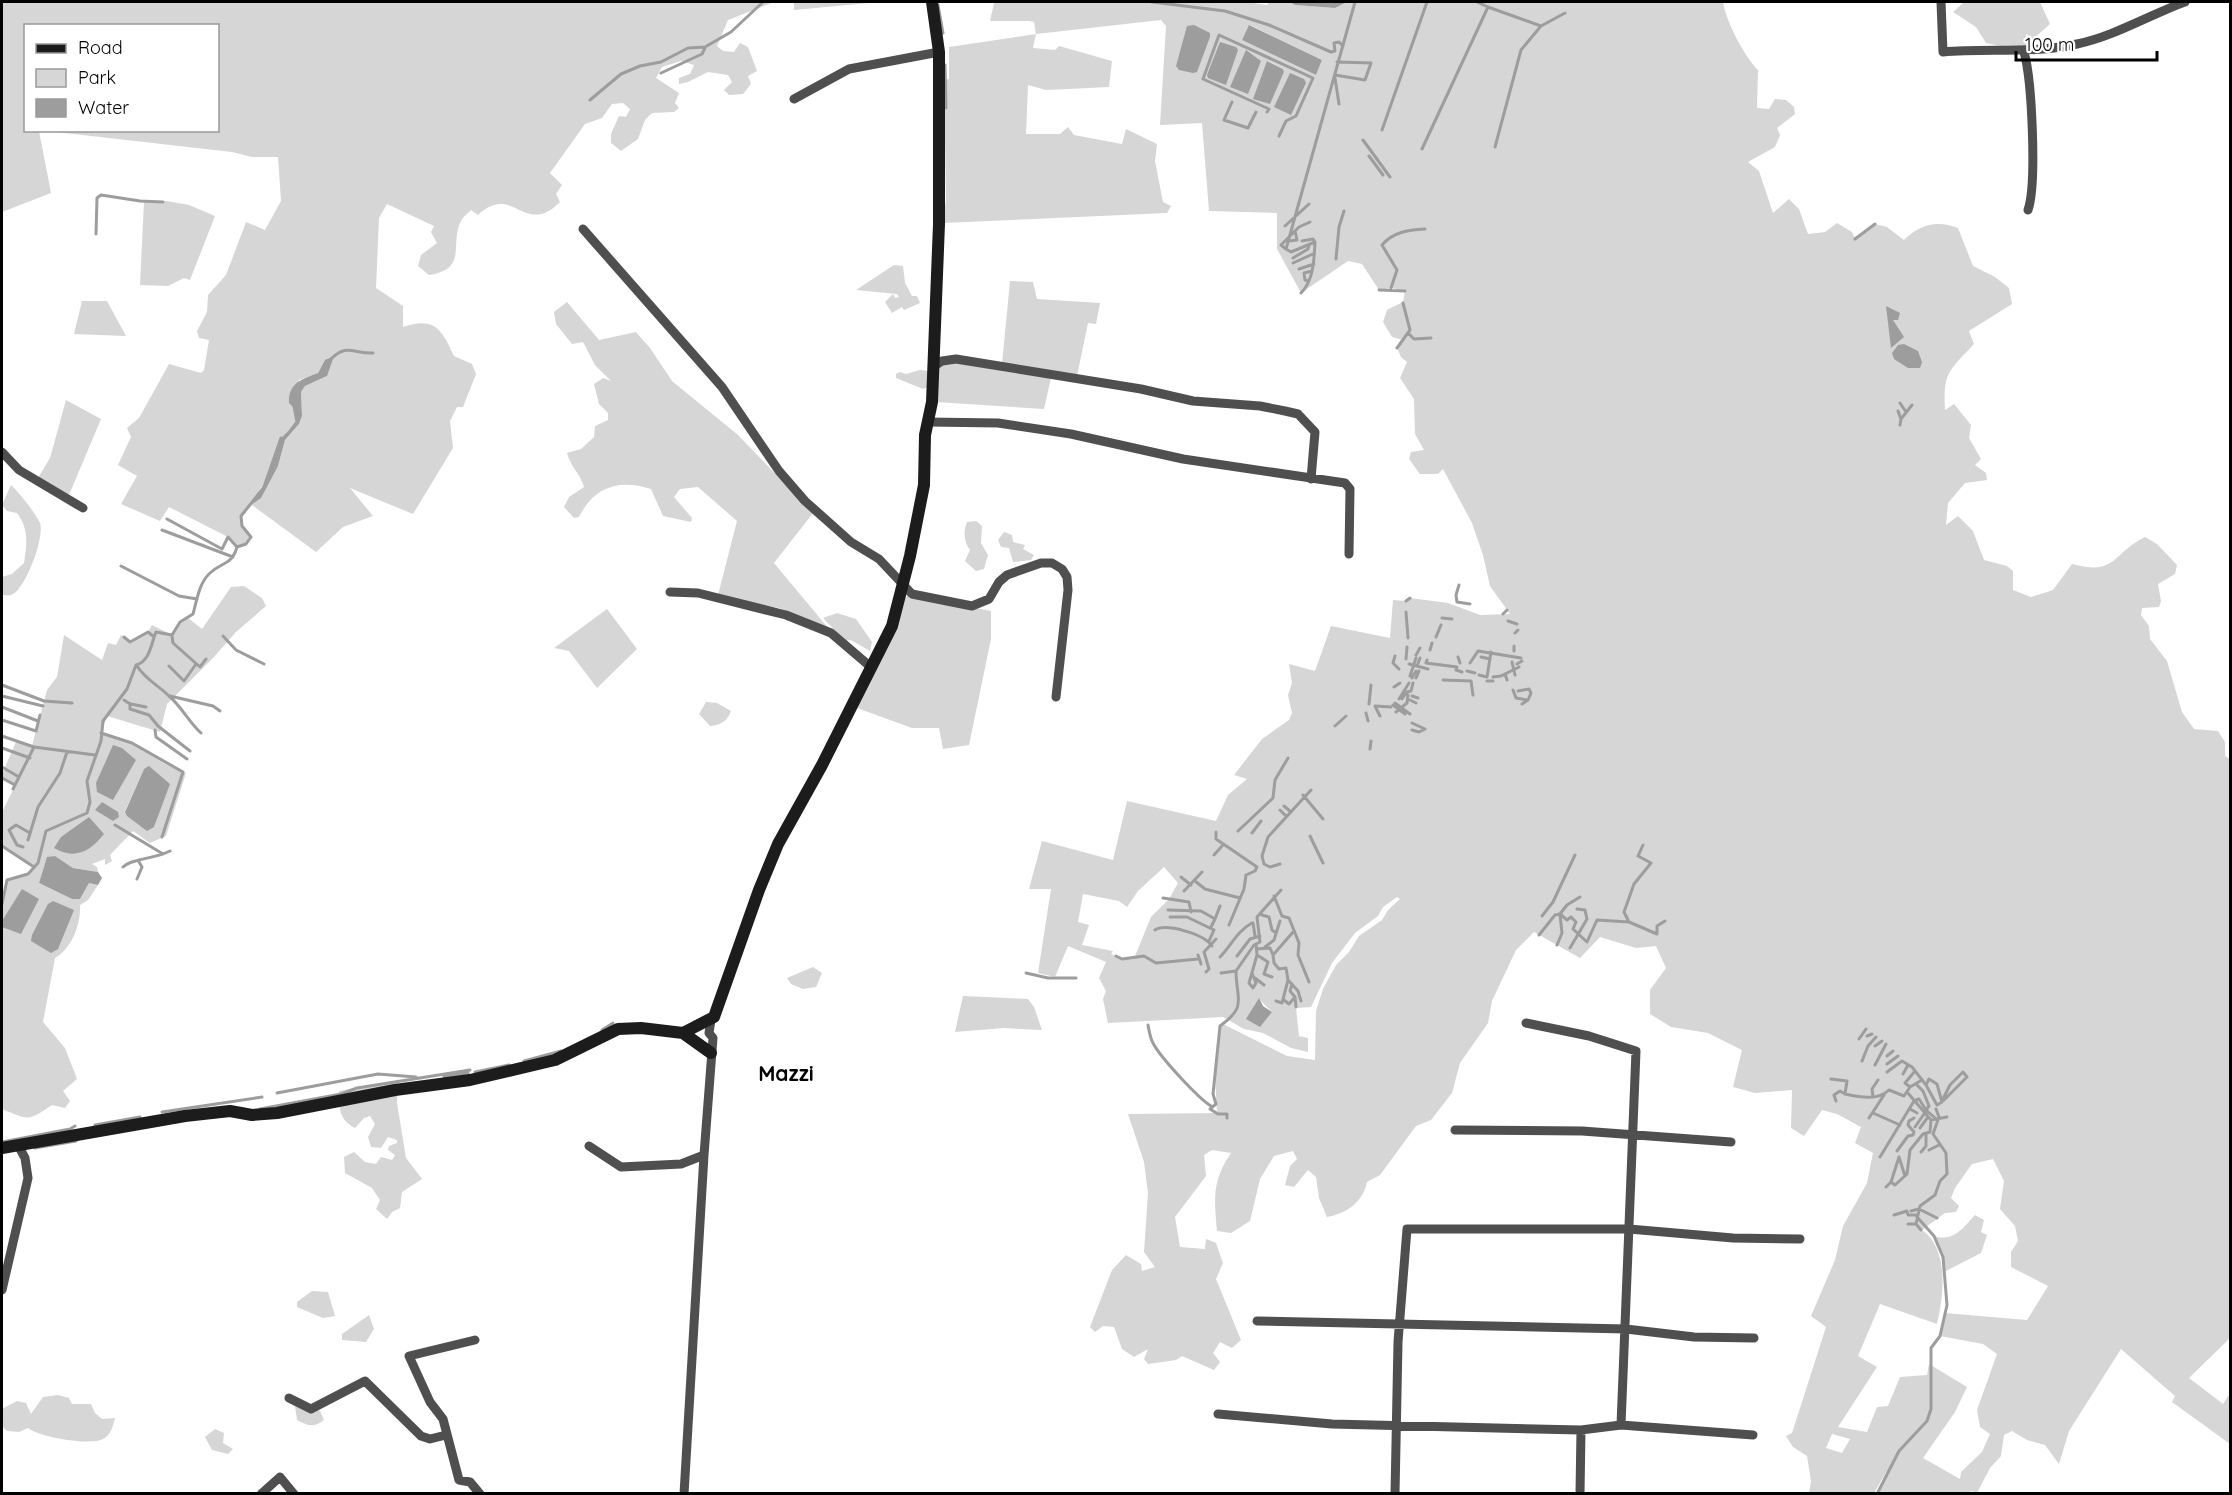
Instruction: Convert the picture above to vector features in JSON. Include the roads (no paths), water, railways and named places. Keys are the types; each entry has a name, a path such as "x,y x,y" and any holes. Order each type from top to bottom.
{"street":[{"path":"684,1494 713,1038 709,1033 711,1020 718,1010 759,890 778,844 892,626 924,486 933,367 939,224 939,52 932,2"},
{"path":"1941,2 1943,52 2024,52 2098,39 2185,2"},
{"path":"794,99 849,69 939,52"},
{"path":"2024,52 2031,85 2031,191 2028,210"},
{"path":"583,229 722,387 779,471 805,501 851,542 879,559 912,594 972,606 989,598 999,582 1016,571 1041,563 1052,563 1062,569 1068,590 1056,697"},
{"path":"933,367 942,361 956,359 1141,389 1193,401 1260,406 1298,414 1315,432 1311,479"},
{"path":"928,422 998,423 1071,434 1183,459 1345,483 1350,489 1349,554"},
{"path":"2,452 19,470 83,508"},
{"path":"670,592 699,593 786,615 831,633 872,668"},
{"path":"683,1033 711,1020"},
{"path":"1526,1023 1589,1035 1636,1051 1621,1425"},
{"path":"2,1148 230,1110 252,1115 277,1113 372,1094 470,1080 555,1060 618,1029 640,1028 683,1033 711,1053"},
{"path":"1455,1130 1632,1134 1731,1142"},
{"path":"2,1290 28,1178 25,1158 18,1145"},
{"path":"589,1146 621,1167 681,1164 704,1155"},
{"path":"1395,1494 1399,1323 1407,1229 1629,1229 1733,1238 1800,1239"},
{"path":"1257,1321 1626,1329 1694,1337 1754,1338"},
{"path":"475,1340 410,1356 430,1402 443,1419 459,1480 470,1482 480,1494"},
{"path":"289,1398 311,1409 365,1381 421,1436 430,1439 446,1435"},
{"path":"1218,1414 1332,1424 1581,1430 1621,1425 1753,1435"},
{"path":"1580,1494 1581,1430"},
{"path":"261,1494 280,1477 294,1494"}],"water":[{"path":"1290,2 1347,2 1335,8 1295,5"},
{"path":"1194,25 1210,33 1210,37 1197,72 1193,73 1179,70 1176,66 1187,26"},
{"path":"1249,25 1322,60 1316,75 1242,40"},
{"path":"1220,42 1236,47 1238,50 1226,85 1208,78 1207,75"},
{"path":"1246,50 1261,61 1248,94 1230,87"},
{"path":"1267,61 1283,69 1284,72 1270,104 1253,99"},
{"path":"1290,73 1304,79 1306,83 1291,115 1274,107"},
{"path":"1886,306 1900,313 1898,320 1893,320 1904,337 1891,348"},
{"path":"1904,344 1918,351 1922,362 1920,368 1908,368 1894,359 1892,353 1898,345"},
{"path":"334,356 327,376 305,386 301,392 302,416 299,424 285,440 278,466 261,498 251,505 264,487 281,438 297,422 295,409 289,403 291,391 297,383 318,373 325,360"},
{"path":"113,745 122,748 136,760 113,800 97,792 96,783"},
{"path":"149,766 170,784 154,827 147,831 125,812 144,769"},
{"path":"102,802 118,812 119,817 113,821 95,810"},
{"path":"89,817 104,834 93,845 75,854 61,852 54,848 61,837"},
{"path":"55,856 73,868 98,872 102,878 98,885 89,883 80,899 72,899 39,883 47,857"},
{"path":"22,889 39,899 21,934 2,927 2,921"},
{"path":"53,901 74,910 58,949 51,953 31,941 48,904"},
{"path":"1259,998 1263,1006 1272,1012 1260,1027 1246,1019"}],"waterway":[{"path":"590,100 621,74 640,66 661,62 688,48 705,47 731,32 763,2"},
{"path":"1152,2 1225,11 1269,25 1331,52 1335,51 1334,43 1339,42 1343,46"},
{"path":"1315,242 1291,252 1286,249 1355,2"},
{"path":"1382,130 1427,2"},
{"path":"1477,2 1488,7"},
{"path":"938,5 943,33"},
{"path":"1422,149 1488,7 1541,26"},
{"path":"1495,147 1521,50 1541,26 1565,13"},
{"path":"1267,112 1269,109 1203,79 1219,35 1313,78 1296,116 1286,121 1279,136"},
{"path":"661,73 702,54 705,48"},
{"path":"1335,75 1365,80 1371,63 1337,62"},
{"path":"945,65 946,108"},
{"path":"1335,78 1339,104"},
{"path":"1232,102 1224,120 1248,128 1256,112"},
{"path":"1363,140 1390,177"},
{"path":"1369,156 1383,175"},
{"path":"96,234 97,198 101,195 163,202"},
{"path":"1285,226 1309,204"},
{"path":"1336,259 1339,227 1344,211"},
{"path":"1286,249 1281,245 1299,227 1310,222"},
{"path":"1855,239 1875,224"},
{"path":"1391,288 1397,270 1382,245 1391,237 1401,233 1425,229"},
{"path":"1288,238 1289,241 1297,240 1295,231"},
{"path":"1301,293 1311,276 1315,242 1313,239 1302,241"},
{"path":"1293,258 1308,249 1309,245"},
{"path":"1293,263 1313,254"},
{"path":"1299,269 1314,264"},
{"path":"1308,281 1305,280 1304,273 1312,271"},
{"path":"1379,290 1405,291"},
{"path":"1397,348 1410,330 1403,303"},
{"path":"1408,333 1414,339 1431,338"},
{"path":"331,359 346,350 373,353"},
{"path":"1900,403 1906,412"},
{"path":"1900,425 1901,419 1912,405"},
{"path":"291,430 297,422 294,406"},
{"path":"1898,411 1901,419"},
{"path":"2,904 7,880 28,874 38,863 46,831 87,813 90,802 87,781 101,741 103,721 127,689 136,665 147,656 156,632 172,635 180,622 193,614 206,577 229,560 237,547 246,544 251,537 242,526 241,516 264,487 281,438"},
{"path":"167,519 222,549 228,537 237,547"},
{"path":"162,530 233,557"},
{"path":"121,566 179,596 197,599"},
{"path":"1459,585 1456,595 1457,602 1470,604"},
{"path":"1406,601 1410,598"},
{"path":"1503,614 1507,610"},
{"path":"1406,612 1408,638"},
{"path":"1442,618 1452,619"},
{"path":"1508,621 1517,624"},
{"path":"1436,637 1441,625"},
{"path":"1515,633 1518,630"},
{"path":"124,637 130,642 148,632 153,636"},
{"path":"172,636 173,643 200,667 206,659"},
{"path":"223,636 236,650 264,664"},
{"path":"1430,650 1432,643"},
{"path":"1514,646 1514,651"},
{"path":"1406,659 1407,647"},
{"path":"1416,655 1420,648"},
{"path":"1470,663 1478,651 1521,658"},
{"path":"1479,675 1487,677 1491,652"},
{"path":"1395,656 1393,663 1399,669"},
{"path":"1458,657 1460,663"},
{"path":"1481,657 1490,659"},
{"path":"1410,676 1416,658"},
{"path":"1417,666 1420,658"},
{"path":"1427,660 1426,663 1457,667 1456,670 1462,672"},
{"path":"1517,664 1522,661"},
{"path":"1512,662 1515,675"},
{"path":"169,666 184,681 196,664"},
{"path":"1409,664 1428,669"},
{"path":"137,666 148,679 173,700 201,733"},
{"path":"1493,677 1501,676 1519,667"},
{"path":"1412,678 1416,671"},
{"path":"1416,678 1419,671"},
{"path":"1467,671 1475,673"},
{"path":"1505,674 1507,680"},
{"path":"1443,680 1471,681 1473,695"},
{"path":"1487,681 1493,681"},
{"path":"1394,687 1400,683"},
{"path":"1399,699 1409,683"},
{"path":"1402,699 1407,692 1411,691 1413,683"},
{"path":"2,685 44,701 72,703"},
{"path":"1369,704 1371,685"},
{"path":"1518,691 1529,689 1531,693 1528,700 1522,704"},
{"path":"1513,690 1516,698 1527,700"},
{"path":"1396,712 1407,703 1408,695"},
{"path":"2,696 43,706"},
{"path":"170,696 213,706 220,711"},
{"path":"1412,696 1418,698"},
{"path":"124,700 130,704 130,709 149,715 158,726 190,751"},
{"path":"1410,700 1416,703"},
{"path":"1395,703 1410,714"},
{"path":"131,704 146,707"},
{"path":"1393,705 1405,714"},
{"path":"1380,716 1375,706 1391,707"},
{"path":"2,707 38,721"},
{"path":"1366,713 1368,721"},
{"path":"2,720 36,731 40,715"},
{"path":"1335,726 1346,716"},
{"path":"1412,723 1425,729 1419,732 1412,730"},
{"path":"155,730 156,737 187,759"},
{"path":"101,733 132,743 183,772 162,837"},
{"path":"2,736 34,747"},
{"path":"1370,749 1371,741"},
{"path":"13,789 34,747 95,755"},
{"path":"2,748 30,758"},
{"path":"28,840 38,807 60,773 67,752"},
{"path":"1238,831 1273,798 1275,780 1288,758"},
{"path":"2,767 19,777"},
{"path":"2,778 15,785"},
{"path":"1280,864 1270,867 1264,864 1262,856 1268,837 1311,790"},
{"path":"1303,795 1323,819"},
{"path":"1284,806 1291,812"},
{"path":"1280,810 1286,816"},
{"path":"1252,833 1261,821"},
{"path":"23,847 17,845 9,830 16,825 30,833"},
{"path":"115,825 163,854"},
{"path":"1216,832 1216,839 1257,867 1255,871 1246,875 1244,889 1229,925"},
{"path":"1310,836 1323,863"},
{"path":"1560,914 1567,920 1571,917 1576,922 1573,929 1587,942 1597,920 1629,922 1624,912 1634,884 1651,863 1638,856 1643,845"},
{"path":"2,846 34,867"},
{"path":"1214,855 1222,846"},
{"path":"123,867 132,862 170,851"},
{"path":"1542,916 1553,902 1575,855"},
{"path":"137,879 142,867 139,862"},
{"path":"1184,891 1202,872"},
{"path":"1181,877 1191,885"},
{"path":"1195,881 1205,889 1240,898"},
{"path":"1227,1118 1227,1114 1218,1114 1210,1109 1216,1104 1213,1094 1220,1026 1229,1019 1237,1007 1236,971 1254,945 1260,942 1257,917 1281,890"},
{"path":"1274,896 1282,916 1289,918 1299,943 1298,955 1309,982"},
{"path":"1539,935 1555,915 1560,914 1567,905 1580,897"},
{"path":"1163,898 1189,902 1191,912"},
{"path":"1215,919 1220,906"},
{"path":"1570,948 1587,919 1585,910 1577,909"},
{"path":"1168,910 1201,911 1215,919 1211,927"},
{"path":"1262,915 1269,917 1272,930 1276,933"},
{"path":"1557,945 1562,933 1560,915"},
{"path":"1170,917 1187,917 1214,930 1209,941"},
{"path":"1265,947 1274,940 1280,921"},
{"path":"1629,922 1657,934 1657,926 1665,921"},
{"path":"1220,957 1238,934 1252,923"},
{"path":"1253,923 1255,936"},
{"path":"1155,930 1167,928 1185,931 1201,937 1212,946"},
{"path":"1294,931 1273,955 1274,963 1279,969 1286,968 1288,980 1298,991 1301,1001"},
{"path":"1237,956 1250,939 1260,936"},
{"path":"1206,972 1209,969 1204,952 1216,939"},
{"path":"1253,988 1249,983 1257,955 1256,944"},
{"path":"1257,949 1270,948 1273,955"},
{"path":"1198,955 1201,964"},
{"path":"1257,955 1268,962 1264,974 1272,977"},
{"path":"1116,956 1122,959 1144,956 1156,963 1198,959"},
{"path":"1221,973 1236,971"},
{"path":"1026,973 1048,978 1076,978"},
{"path":"1252,973 1256,983 1253,988"},
{"path":"1255,978 1264,985"},
{"path":"1276,1001 1282,1003 1288,980"},
{"path":"1292,984 1290,991 1295,997 1296,1007"},
{"path":"1284,1000 1289,1004 1295,997"},
{"path":"602,1030 613,1023"},
{"path":"1148,1025 1152,1041 1163,1058 1211,1106"},
{"path":"1859,1039 1866,1029"},
{"path":"1867,1036 1872,1034"},
{"path":"1862,1061 1868,1046 1876,1037"},
{"path":"1875,1046 1882,1041"},
{"path":"1875,1065 1886,1044"},
{"path":"524,1061 561,1051"},
{"path":"1887,1056 1893,1051"},
{"path":"1887,1064 1898,1056"},
{"path":"1887,1072 1902,1061 1912,1067 1926,1085 1929,1079 1937,1084 1942,1102"},
{"path":"475,1072 509,1065"},
{"path":"1903,1074 1908,1065"},
{"path":"260,1109 341,1094 357,1088 470,1070"},
{"path":"1910,1087 1905,1083 1915,1071"},
{"path":"1942,1101 1950,1085 1963,1072 1967,1077 1944,1100"},
{"path":"444,1077 468,1073"},
{"path":"277,1093 378,1074 416,1077"},
{"path":"1831,1079 1847,1081 1845,1094 1868,1097 1879,1096 1889,1090 1904,1096 1910,1087 1922,1080"},
{"path":"1873,1097 1872,1089 1878,1080"},
{"path":"1917,1085 1923,1091 1929,1106 1926,1110 1935,1118"},
{"path":"1926,1085 1937,1105 1942,1102"},
{"path":"1836,1101 1834,1095 1840,1091 1845,1094"},
{"path":"1907,1092 1931,1120 1947,1117"},
{"path":"1869,1118 1884,1095"},
{"path":"162,1112 262,1097"},
{"path":"1880,1157 1914,1101 1919,1099 1926,1110 1926,1115"},
{"path":"1910,1109 1917,1113"},
{"path":"1921,1230 1916,1224 1920,1206 1935,1195 1940,1181 1947,1174 1946,1153 1933,1134 1939,1117 1936,1109"},
{"path":"1873,1113 1900,1125"},
{"path":"1915,1127 1924,1114"},
{"path":"95,1125 140,1117"},
{"path":"1920,1128 1928,1117"},
{"path":"1897,1151 1908,1136 1913,1135 1914,1132 1908,1125 1909,1121 1914,1118"},
{"path":"1886,1187 1891,1182 1895,1185 1907,1174 1910,1150 1923,1134 1930,1132 1931,1120"},
{"path":"2,1142 70,1129 75,1126"},
{"path":"1921,1152 1926,1146 1926,1135"},
{"path":"35,1148 76,1141"},
{"path":"1929,1150 1939,1145"},
{"path":"1891,1182 1899,1157 1905,1176"},
{"path":"1911,1211 1919,1209 1937,1218"},
{"path":"1894,1215 1907,1211 1908,1215 1917,1215"},
{"path":"1877,1494 1899,1451 1927,1421 1931,1409 1931,1348 1940,1336 1947,1305 1943,1257 1934,1236 1917,1217"},
{"path":"1908,1224 1916,1224"}],"district":[{"name":"Mazzi","path":"786,1073"}]}
